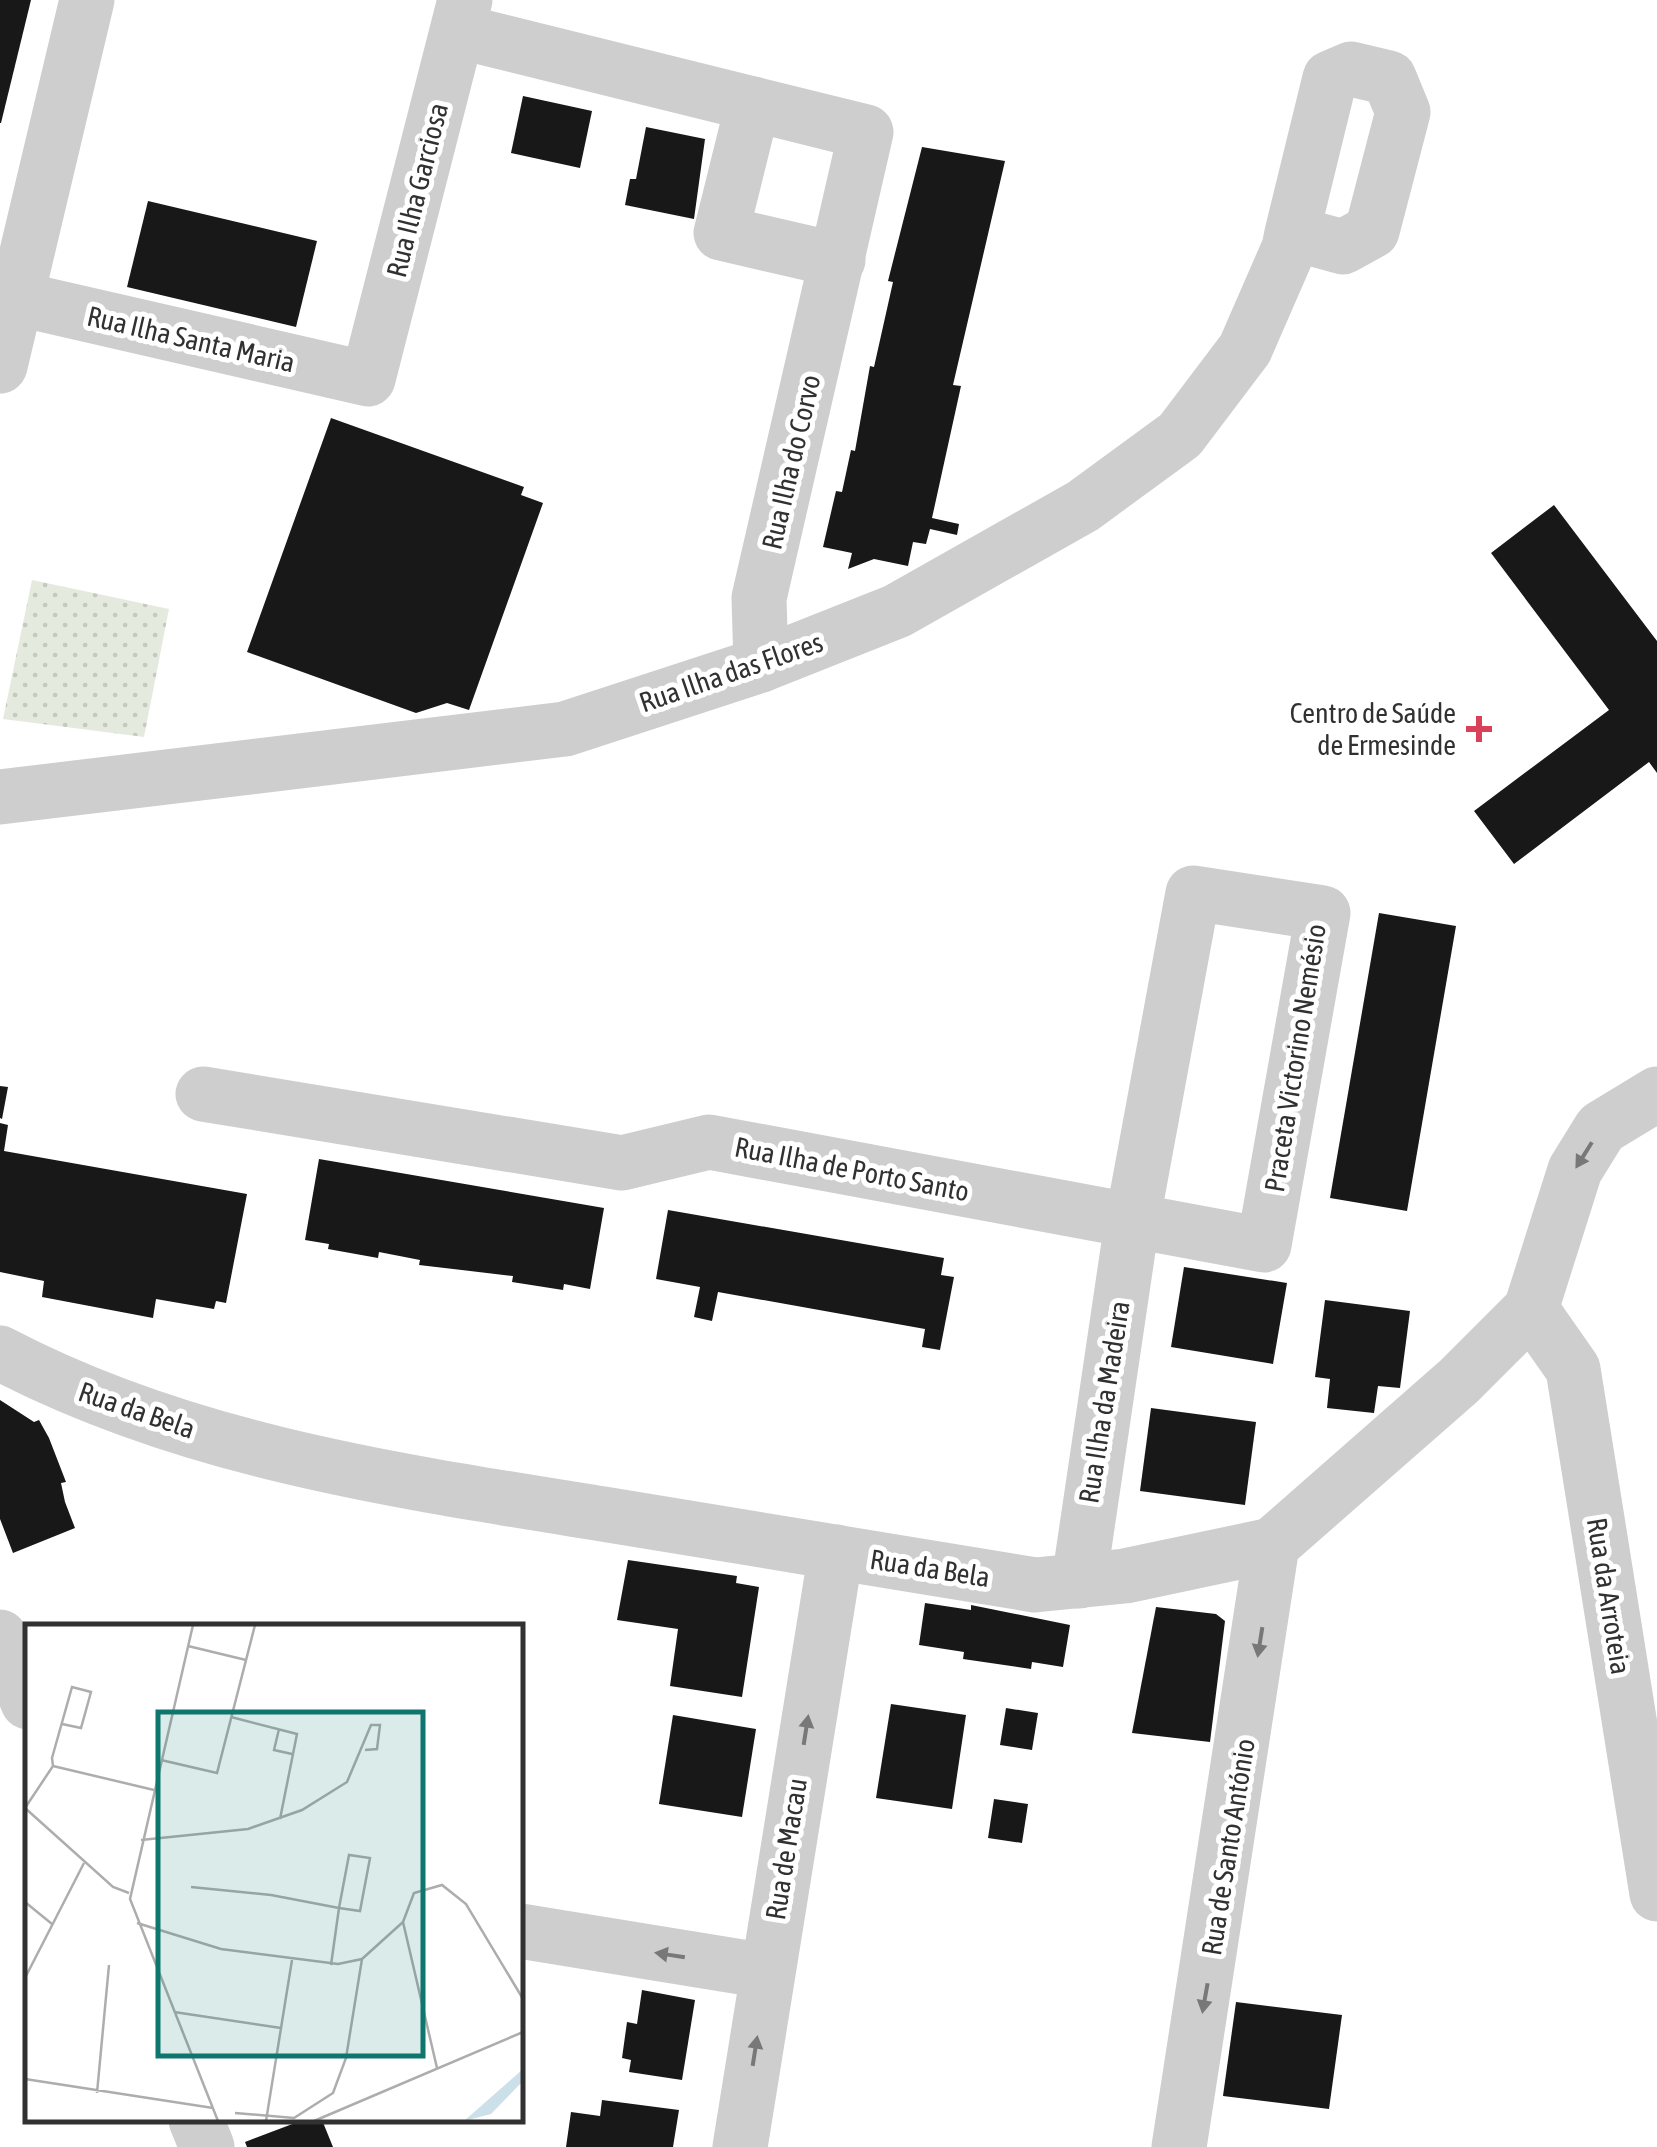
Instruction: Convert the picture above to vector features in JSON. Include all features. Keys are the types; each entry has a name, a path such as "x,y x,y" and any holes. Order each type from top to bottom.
{"street":[{"path":"0,366 86,0"},
{"name":"Rua Ilha do Corvo","path":"462,15 753,104 866,132 759,598 762,664"},
{"name":"Rua Ilha Garciosa","path":"368,379 462,15"},
{"path":"753,104 721,233 838,260"},
{"name":"Rua Ilha das Flores","path":"0,798 565,729 762,664 897,611 1084,506 1180,435 1245,349 1292,233"},
{"name":"Rua Ilha Santa Maria","path":"15,298 368,379"},
{"name":"Praceta Victorino Nemésio","path":"1132,1222 1192,894 1323,913 1264,1245"},
{"name":"Rua Ilha de Porto Santo","path":"204,1094 622,1163 709,1142 1264,1245"},
{"path":"1272,1545 1459,1381 1531,1309 1575,1170 1601,1128 1657,1094"},
{"name":"Rua Ilha da Madeira","path":"1079,1581 1132,1222"},
{"name":"Rua da Arroteia","path":"1531,1309 1572,1369 1657,1894"},
{"name":"Rua da Bela","path":"0,1353 74,1390 146,1417 252,1448 395,1481 1035,1585 1079,1581 1272,1545"},
{"name":"Rua de Santo António","path":"1179,2147 1272,1545"},
{"name":"Rua de Macau","path":"740,2147 836,1552"},
{"path":"0,1637 25,1695"},
{"path":"522,1931 766,1971"},
{"path":"197,2122 207,2147"}],"shaded area":[{"path":"32,580 169,609 144,737 3,719"}],"building":[{"path":"0,0 31,0 1,123 0,123"},
{"path":"523,96 592,111 580,168 511,153"},
{"path":"646,127 705,139 694,219 625,205 630,179 636,179"},
{"path":"922,147 1005,161 953,385 961,386 932,518 959,524 957,535 930,529 926,544 913,542 908,566 874,559 848,569 852,553 823,547 836,491 842,492 851,450 855,451 870,366 874,367 893,282 888,281"},
{"path":"148,201 317,241 296,327 127,287"},
{"path":"331,418 524,487 521,495 543,503 469,710 447,703 416,713 247,652"},
{"path":"1554,505 1657,641 1657,773 1649,762 1514,864 1474,811 1609,710 1491,553"},
{"path":"1379,913 1456,926 1407,1211 1330,1198"},
{"path":"0,1086 8,1087 2,1119 0,1118"},
{"path":"0,1123 8,1125 4,1151 247,1194 226,1303 216,1301 214,1309 156,1299 153,1318 42,1297 44,1281 0,1272"},
{"path":"319,1159 604,1208 590,1289 564,1284 563,1290 512,1282 513,1276 419,1265 420,1260 379,1252 378,1258 328,1249 329,1244 305,1240"},
{"path":"668,1210 944,1258 941,1275 954,1277 940,1350 922,1347 925,1329 718,1292 712,1321 694,1317 700,1287 656,1279"},
{"path":"1184,1267 1287,1283 1273,1364 1171,1347"},
{"path":"1325,1300 1410,1311 1400,1388 1378,1386 1374,1413 1327,1408 1330,1379 1315,1377"},
{"path":"0,1400 34,1422 39,1420 66,1482 61,1483 75,1528 13,1553 0,1519"},
{"path":"1151,1408 1256,1422 1245,1505 1140,1491"},
{"path":"628,1560 737,1576 736,1583 759,1587 742,1697 670,1686 678,1629 617,1620"},
{"path":"925,1603 971,1610 971,1605 1070,1625 1063,1667 1032,1662 1031,1669 963,1659 964,1652 919,1645"},
{"path":"1156,1607 1216,1614 1225,1621 1210,1742 1132,1733"},
{"path":"891,1704 966,1715 952,1809 876,1798"},
{"path":"1006,1708 1038,1713 1032,1750 1000,1745"},
{"path":"673,1715 756,1729 742,1817 659,1804"},
{"path":"994,1799 1028,1804 1022,1843 988,1838"},
{"path":"642,1990 695,2000 682,2080 629,2072 631,2060 622,2058 627,2022 637,2024"},
{"path":"1236,2002 1342,2015 1329,2109 1223,2096"},
{"path":"602,2100 679,2110 673,2147 566,2147 571,2112 600,2116"},
{"path":"298,2122 323,2122 333,2147 247,2147 245,2142"}],"place":[{"name":"Centro de Saúde de Ermesinde","path":"1479,729"}]}
